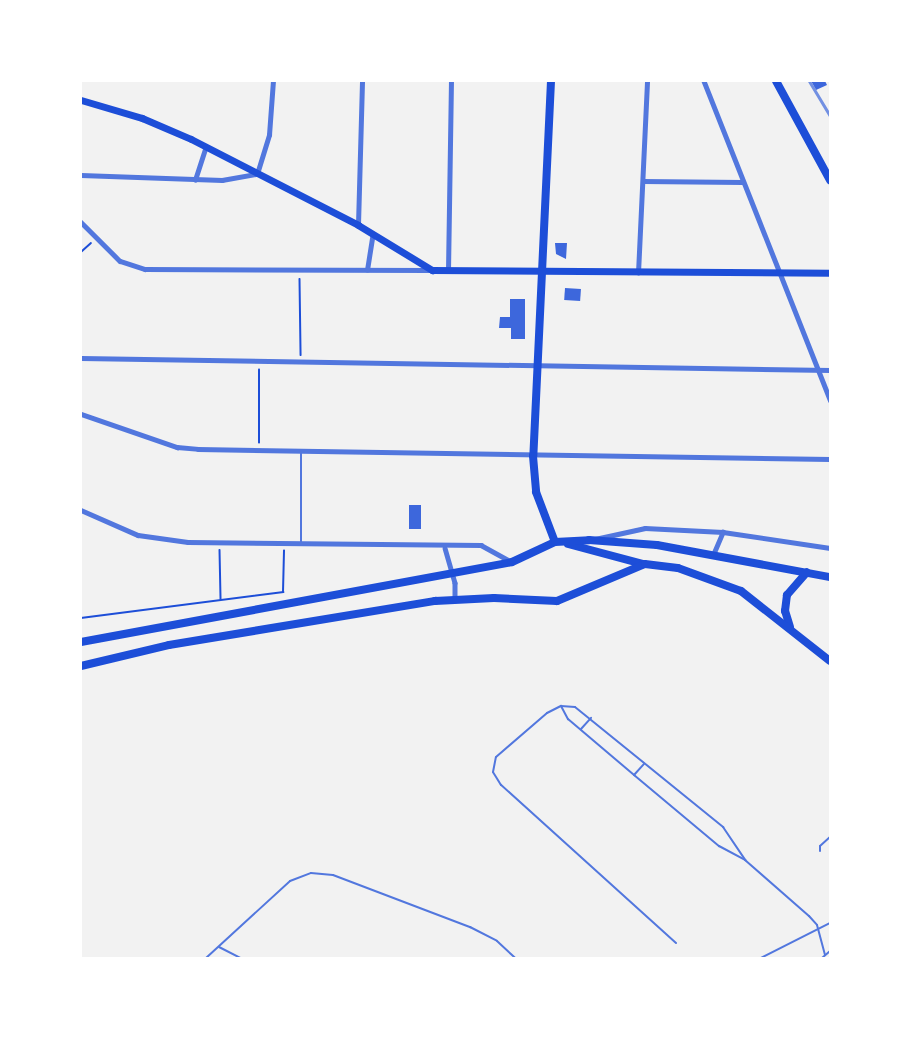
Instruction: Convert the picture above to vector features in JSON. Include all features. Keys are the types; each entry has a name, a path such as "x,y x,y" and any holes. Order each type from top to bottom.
{"main road":[{"path":"551,81 540,272 533,456 536,492 555,542"},
{"path":"776,81 830,180"},
{"path":"81,100 142,118 206,147 358,225 432,270 638,274 830,273"},
{"path":"81,642 151,627 452,575 512,562 555,542 589,540 713,555 830,577"},
{"path":"555,542 645,564 678,568 728,584 830,661"},
{"path":"81,666 169,645 455,598 557,601 645,564"},
{"path":"793,631 786,619 787,595 807,572"}],"street":[{"path":"81,175 195,180 257,174 269,135 273,81"},
{"path":"358,225 362,81"},
{"path":"448,271 451,81"},
{"path":"638,274 647,81"},
{"path":"704,81 830,400"},
{"path":"195,180 206,147"},
{"path":"643,181 742,182"},
{"path":"81,222 120,261 145,269 432,270"},
{"path":"367,270 373,234"},
{"path":"81,358 259,362 538,363 830,370"},
{"path":"81,414 177,447 533,456 830,459"},
{"path":"81,510 138,535 220,543 445,548 481,545 503,554 512,562"},
{"path":"589,540 645,528 723,532 830,548"},
{"path":"713,555 723,532"},
{"path":"445,548 455,598"}],"lane":[{"path":"301,451 301,545"},
{"path":"561,706 581,730 634,775 719,846 745,860 809,916 818,929 823,957"},
{"path":"676,943 501,785 493,772 496,757 541,717 561,706 575,708 591,718 723,827 745,860"},
{"path":"581,730 591,718"},
{"path":"634,775 645,764"},
{"path":"820,851 830,837"},
{"path":"206,958 290,881 311,873 333,875 470,927 497,941 515,958"},
{"path":"761,958 830,923"},
{"path":"219,946 241,958"},
{"path":"823,957 830,951"}],"path":[{"path":"81,252 96,238"},
{"path":"300,270 301,362"},
{"path":"259,362 259,450"},
{"path":"220,543 221,599"},
{"path":"81,618 284,592 284,544"}],"building":[{"path":"811,81 825,81 827,85 816,90"},
{"path":"555,243 567,243 566,259 556,254"},
{"path":"565,288 581,289 580,301 564,300"},
{"path":"510,299 525,299 525,339 511,339 511,328 499,328 500,317 510,317"},
{"path":"409,505 421,505 421,529 409,529"}],"railway":[{"path":"809,81 830,116"}]}
